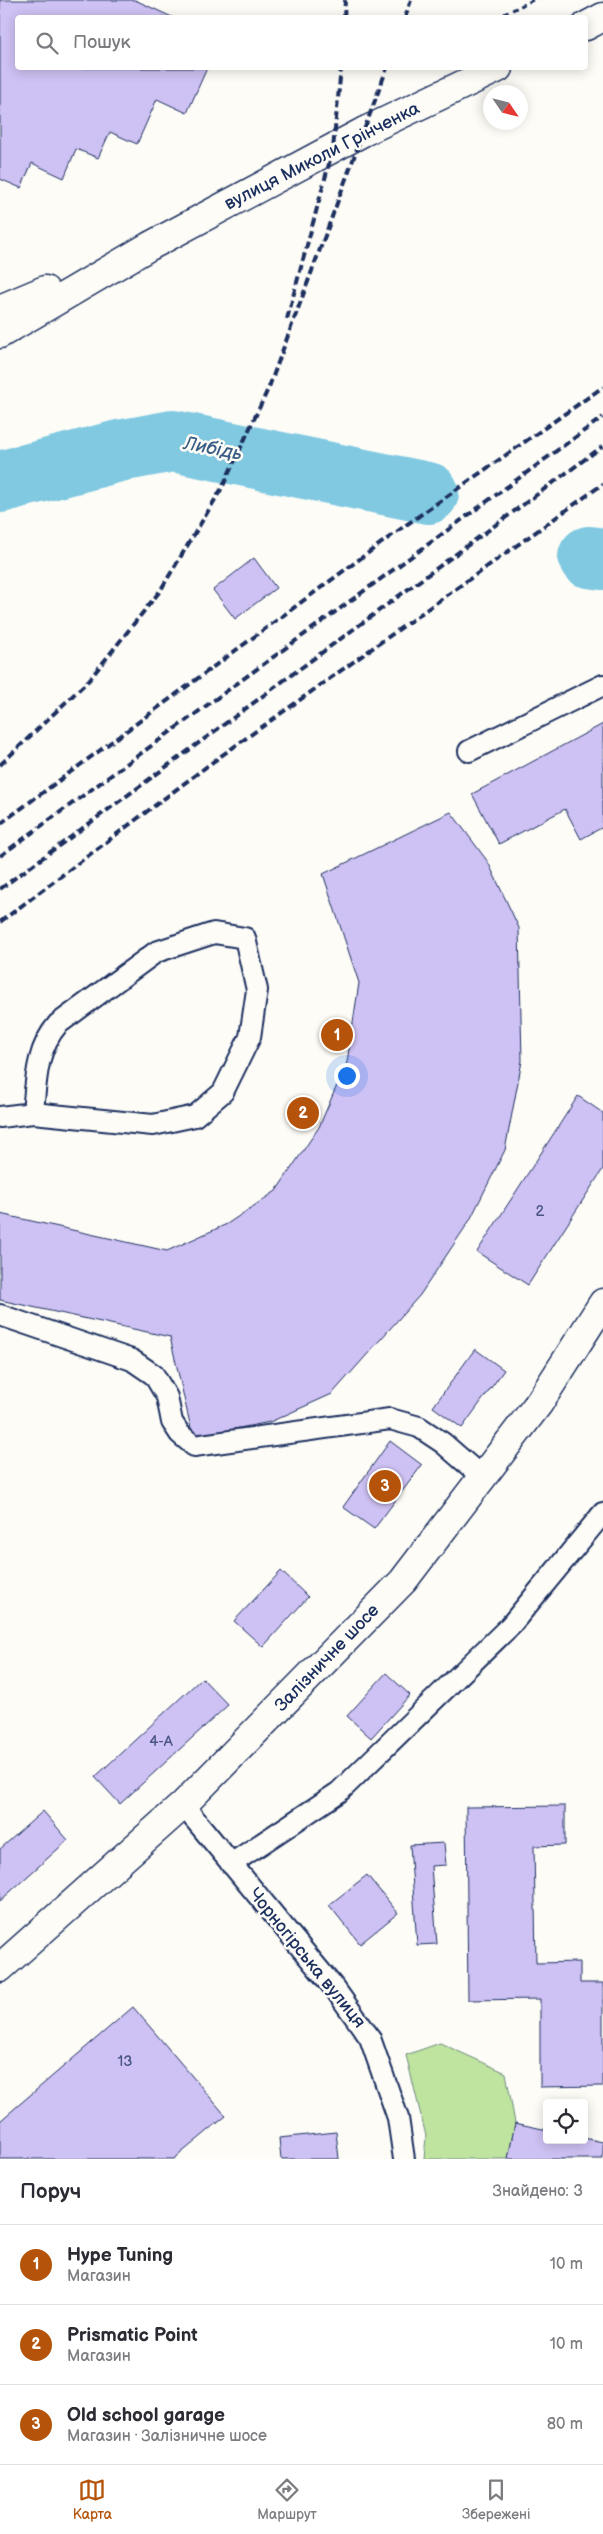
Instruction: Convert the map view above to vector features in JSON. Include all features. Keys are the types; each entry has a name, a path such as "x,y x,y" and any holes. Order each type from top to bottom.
{"street":[{"path":"588,25 603,17"},
{"name":"вулиця Миколи Грінченка","path":"0,334 148,247 363,132 494,70"},
{"name":"вулиця Миколи Грінченка","path":"0,310 148,247"},
{"name":"Залізничне шосе","path":"0,1968 183,1805 403,1581 539,1403 603,1303"}],"lane":[{"path":"469,751 603,685"},
{"path":"0,1117 34,1113 133,1125 153,1125 195,1116 222,1092 250,1037 257,990 245,938 214,933 156,952 58,1024 46,1037 37,1067 34,1113"},
{"path":"0,1314 132,1360 154,1375 166,1397 172,1422 180,1434 194,1446 390,1419 419,1427 443,1443 482,1477"},
{"path":"231,1864 339,1792 510,1626 603,1513"},
{"name":"Чорногірська вулиця","path":"183,1805 336,1989 370,2038 398,2118 404,2159"}],"path":[{"path":"502,15 533,0"}],"green space":[{"path":"440,2043 506,2073 515,2123 508,2159 424,2159 426,2136 406,2055"}],"building":[{"path":"0,0 135,0 168,15 15,15 15,70 206,70 187,113 157,99 137,144 110,132 98,158 76,149 64,178 32,163 21,188 0,179"},
{"path":"254,558 276,588 235,619 213,590"},
{"path":"603,724 603,827 581,839 565,809 499,844 472,794"},
{"path":"451,812 488,862 519,928 522,1061 505,1150 470,1220 420,1295 332,1394 270,1422 193,1437 170,1337 0,1300 0,1214 167,1251 227,1224 276,1191 319,1127 347,1062 359,983 323,874"},
{"path":"578,1096 603,1113 603,1169 528,1285 477,1252"},
{"path":"475,1349 504,1370 462,1428 433,1407"},
{"path":"390,1441 422,1465 374,1529 343,1507"},
{"path":"281,1571 308,1597 263,1647 234,1621"},
{"path":"386,1673 410,1695 371,1738 347,1716"},
{"path":"202,1678 228,1705 120,1804 95,1777"},
{"path":"565,1806 565,1845 534,1846 536,1963 580,1962 580,1983 603,1983 603,2086 540,2087 540,1999 468,2000 466,1807"},
{"path":"43,1811 68,1840 0,1901 0,1849"},
{"path":"444,1843 446,1865 431,1866 437,1944 417,1945 410,1845"},
{"path":"367,1875 398,1913 360,1944 329,1905"},
{"path":"133,2007 226,2116 174,2159 0,2159 0,2121"},
{"path":"515,2123 543,2129 543,2144 588,2144 588,2139 603,2142 603,2159 508,2159"},
{"path":"336,2132 339,2159 281,2159 279,2138"}],"waterway":[{"name":"Либідь","path":"0,482 119,451 173,441 428,493"},
{"name":"Либідь","path":"589,557 603,559"}],"railway":[{"path":"344,15 345,0"},
{"path":"406,15 411,0"},
{"path":"287,319 333,149 341,70"},
{"path":"0,765 89,680 160,591 222,488 269,387 386,70"},
{"path":"0,824 406,525 603,387"},
{"path":"0,856 603,417"},
{"path":"0,889 603,446"},
{"path":"0,922 214,761 603,484"}],"place":[{"name":"Hype Tuning","path":"337,1035"},
{"name":"Prismatic Point","path":"303,1113"},
{"name":"Old school garage","path":"385,1486"}]}
